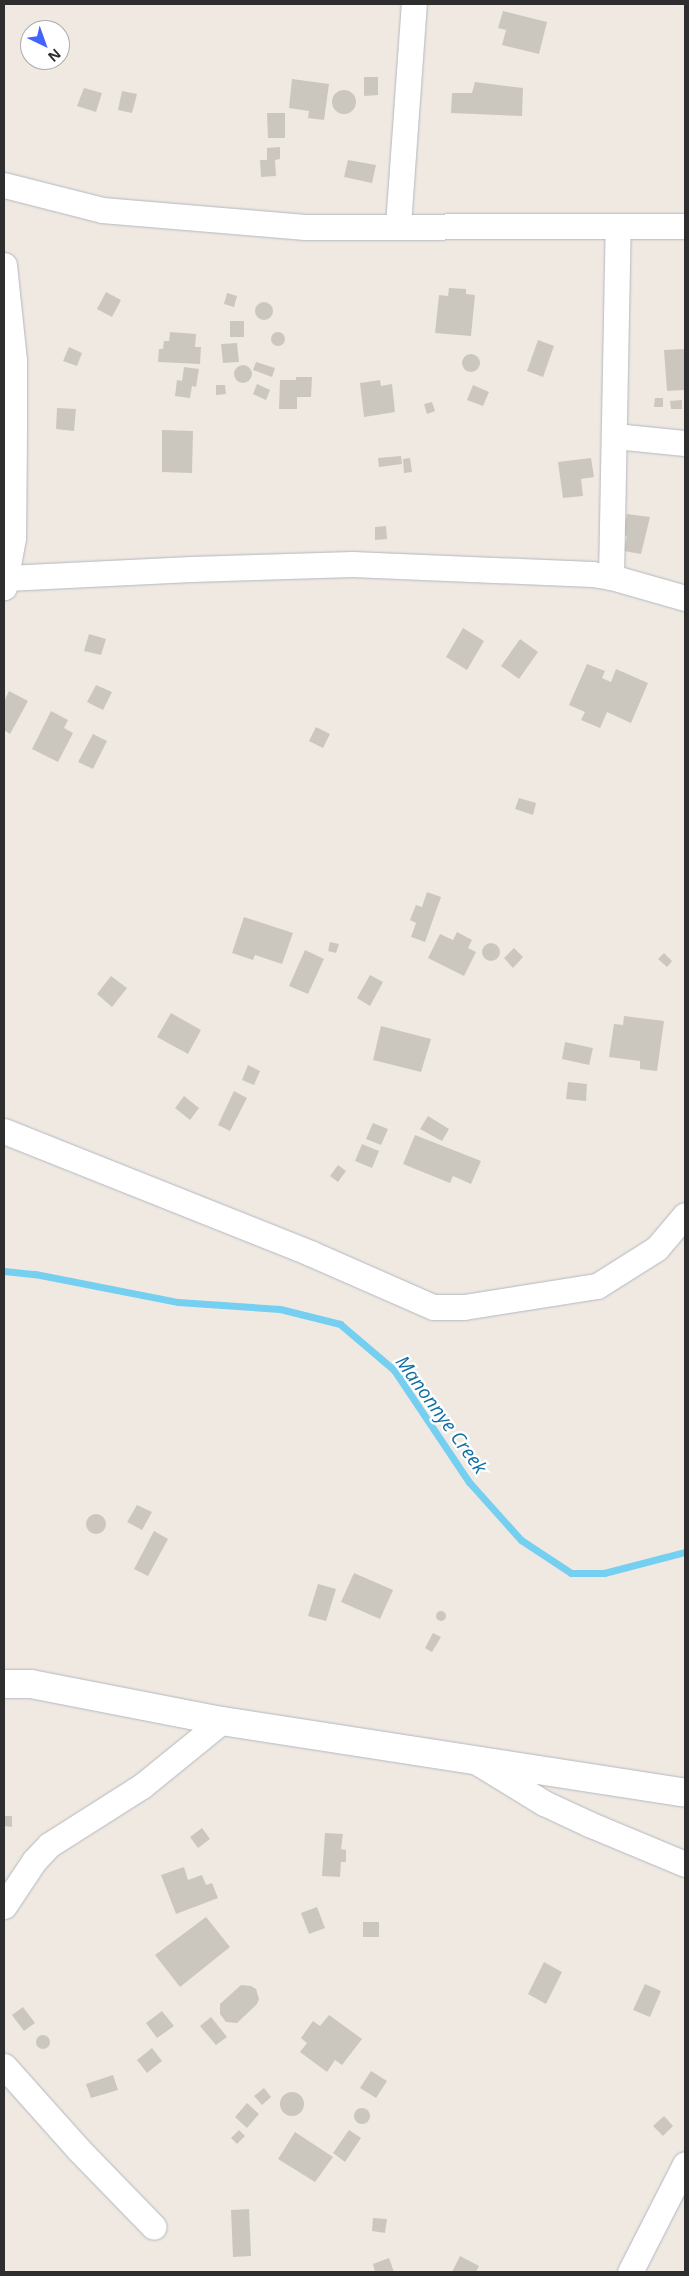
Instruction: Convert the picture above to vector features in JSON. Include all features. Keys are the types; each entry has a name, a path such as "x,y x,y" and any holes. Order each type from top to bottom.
{"street":[{"path":"398,225 414,4"},
{"path":"4,185 102,210 133,214 305,226 685,226"},
{"path":"611,577 618,226"},
{"path":"4,265 14,360 5,583 191,569 352,564 592,574 611,577 685,598"},
{"path":"615,436 685,443"},
{"path":"4,1131 310,1254 433,1307 464,1307 597,1286 657,1248 685,1215"},
{"path":"4,1684 31,1684 222,1721 471,1758 685,1793"},
{"path":"4,1906 34,1861 48,1845 142,1786 222,1721"},
{"path":"471,1758 544,1803 685,1864"},
{"path":"4,2066 79,2150 154,2227"},
{"path":"630,2272 685,2164"}],"building":[{"path":"503,11 547,22 539,54 502,45 506,30 498,28"},
{"path":"364,77 378,77 378,95 364,96"},
{"path":"292,79 329,84 324,120 308,118 309,111 289,108"},
{"path":"475,82 523,88 522,116 451,113 452,93 472,93"},
{"path":"84,88 102,93 96,112 77,106"},
{"path":"344,90 349,91 355,97 355,107 349,113 344,114 339,113 333,107 332,102 333,97 339,91"},
{"path":"122,91 137,94 132,113 118,110"},
{"path":"267,113 285,113 285,138 268,138"},
{"path":"280,147 280,159 275,160 276,176 261,177 260,160 267,160 267,148"},
{"path":"348,160 376,165 372,183 344,177"},
{"path":"449,288 466,289 466,294 475,295 471,336 435,333 439,295 448,296"},
{"path":"106,292 121,300 112,317 97,309"},
{"path":"227,293 237,296 234,307 224,304"},
{"path":"260,302 268,302 273,307 271,318 260,320 255,315 255,307"},
{"path":"230,321 244,321 244,337 230,337"},
{"path":"170,332 196,334 195,347 201,347 200,364 158,362 159,349 163,349 164,341 169,341"},
{"path":"275,332 281,332 285,339 281,346 275,346 271,342 271,336"},
{"path":"538,340 554,346 543,377 527,371"},
{"path":"237,343 239,362 223,363 221,344"},
{"path":"69,347 82,353 77,366 63,361"},
{"path":"685,349 685,390 667,391 664,350"},
{"path":"471,354 477,357 480,363 477,369 471,372 465,369 462,363 465,357"},
{"path":"256,362 275,368 272,377 253,370"},
{"path":"243,365 249,368 252,374 249,380 243,383 237,380 234,374 237,368"},
{"path":"184,367 199,369 196,387 192,386 190,398 175,396 177,380 182,381"},
{"path":"296,377 312,377 311,397 297,397 297,409 279,409 280,380 296,380"},
{"path":"380,380 381,386 392,384 395,412 364,417 360,383"},
{"path":"257,384 270,390 266,400 253,394"},
{"path":"216,385 225,385 226,394 216,395"},
{"path":"473,385 489,392 483,406 467,400"},
{"path":"655,398 663,398 663,407 654,407"},
{"path":"682,400 682,409 671,409 670,401"},
{"path":"432,402 435,411 427,414 424,404"},
{"path":"57,408 76,409 74,431 56,429"},
{"path":"162,430 193,431 192,473 162,472"},
{"path":"401,456 402,464 379,467 378,458"},
{"path":"410,458 412,472 404,473 403,459"},
{"path":"591,458 594,477 581,479 583,496 563,498 558,462"},
{"path":"627,514 650,517 641,554 624,551 627,536 623,535"},
{"path":"386,526 387,539 375,540 375,527"},
{"path":"463,628 484,641 467,670 446,657"},
{"path":"89,634 106,639 101,655 84,651"},
{"path":"520,639 538,652 519,679 501,666"},
{"path":"587,664 605,671 602,678 611,682 616,669 648,683 631,723 607,712 600,728 581,720 585,712 569,705"},
{"path":"96,685 112,692 103,710 87,702"},
{"path":"9,691 28,701 10,734 4,730 4,702"},
{"path":"51,711 68,720 64,728 73,733 58,762 32,749"},
{"path":"316,727 330,734 323,748 309,741"},
{"path":"93,734 107,741 93,769 78,762"},
{"path":"519,798 536,803 533,815 515,809"},
{"path":"427,892 441,897 425,942 411,937 416,923 410,920 416,905 422,907"},
{"path":"244,917 293,933 282,964 255,955 253,960 232,953"},
{"path":"457,932 472,940 468,948 476,952 464,976 428,958 440,934 453,940"},
{"path":"330,942 339,944 336,953 328,951"},
{"path":"491,943 497,946 500,952 497,958 491,961 485,958 482,952 485,946"},
{"path":"514,948 523,957 513,968 504,958"},
{"path":"305,950 324,959 308,994 289,986"},
{"path":"664,953 672,961 667,967 658,959"},
{"path":"370,975 383,982 370,1006 357,998"},
{"path":"111,976 127,988 112,1007 97,994"},
{"path":"171,1013 201,1030 188,1054 157,1037"},
{"path":"624,1016 664,1021 657,1071 640,1069 640,1061 609,1057 614,1024 623,1025"},
{"path":"381,1026 431,1039 421,1072 373,1060"},
{"path":"565,1042 593,1048 589,1065 562,1059"},
{"path":"248,1065 260,1071 254,1085 242,1080"},
{"path":"568,1082 587,1084 586,1101 566,1099"},
{"path":"234,1091 247,1098 230,1131 218,1125"},
{"path":"184,1096 199,1108 190,1120 175,1108"},
{"path":"428,1116 449,1129 442,1141 420,1129"},
{"path":"373,1123 388,1129 381,1145 366,1139"},
{"path":"415,1135 481,1161 471,1184 453,1176 450,1183 403,1164"},
{"path":"362,1144 379,1151 372,1168 355,1161"},
{"path":"338,1165 346,1171 338,1182 330,1176"},
{"path":"137,1505 152,1512 142,1530 127,1522"},
{"path":"92,1514 100,1514 106,1520 106,1528 100,1534 92,1534 86,1528 86,1520"},
{"path":"154,1531 168,1539 148,1576 134,1569"},
{"path":"354,1573 393,1590 380,1619 341,1602"},
{"path":"318,1584 336,1589 326,1621 308,1616"},
{"path":"439,1611 443,1611 446,1616 445,1620 439,1621 436,1618 436,1614"},
{"path":"433,1633 441,1637 432,1652 425,1648"},
{"path":"4,1816 12,1816 12,1827 4,1826"},
{"path":"202,1828 210,1839 198,1848 190,1837"},
{"path":"325,1833 343,1834 341,1849 346,1850 346,1862 341,1862 340,1877 322,1876"},
{"path":"184,1867 188,1880 202,1875 206,1885 212,1883 218,1898 176,1914 161,1875"},
{"path":"317,1907 325,1928 309,1934 301,1913"},
{"path":"206,1917 230,1947 180,1987 155,1955"},
{"path":"363,1922 379,1922 379,1937 363,1937"},
{"path":"544,1962 562,1972 546,2004 528,1994"},
{"path":"645,1984 661,1991 650,2017 633,2010"},
{"path":"241,1985 251,1986 256,1989 259,1999 257,2004 237,2023 226,2022 220,2014 220,2004"},
{"path":"23,2007 35,2023 24,2031 12,2015"},
{"path":"162,2011 174,2026 157,2038 146,2023"},
{"path":"329,2015 362,2039 342,2065 335,2060 327,2072 300,2052 307,2043 301,2038 313,2021 320,2026"},
{"path":"211,2017 227,2037 216,2045 200,2026"},
{"path":"40,2035 46,2035 50,2042 46,2049 40,2049 36,2045 36,2039"},
{"path":"152,2048 162,2061 147,2073 137,2060"},
{"path":"371,2071 387,2081 376,2098 360,2088"},
{"path":"113,2075 118,2090 91,2098 86,2084"},
{"path":"264,2088 271,2097 262,2105 254,2096"},
{"path":"292,2092 301,2095 304,2104 301,2113 292,2116 283,2113 280,2104 283,2095"},
{"path":"247,2103 259,2114 247,2128 235,2117"},
{"path":"359,2108 365,2108 370,2113 368,2122 359,2124 354,2119 354,2113"},
{"path":"664,2116 673,2126 663,2136 653,2126"},
{"path":"239,2130 245,2136 237,2144 231,2138"},
{"path":"349,2130 361,2138 345,2162 333,2153"},
{"path":"295,2132 333,2157 315,2182 278,2159"},
{"path":"249,2209 251,2256 233,2257 231,2210"},
{"path":"373,2218 387,2219 385,2233 372,2231"},
{"path":"460,2256 479,2266 476,2272 452,2272"},
{"path":"389,2258 394,2272 375,2272 373,2264"}],"waterway":[{"name":"Manonnye Creek","path":"4,1271 35,1274 178,1302 280,1309 340,1324 394,1370 469,1482 521,1540 571,1573 604,1573 685,1552"}]}
